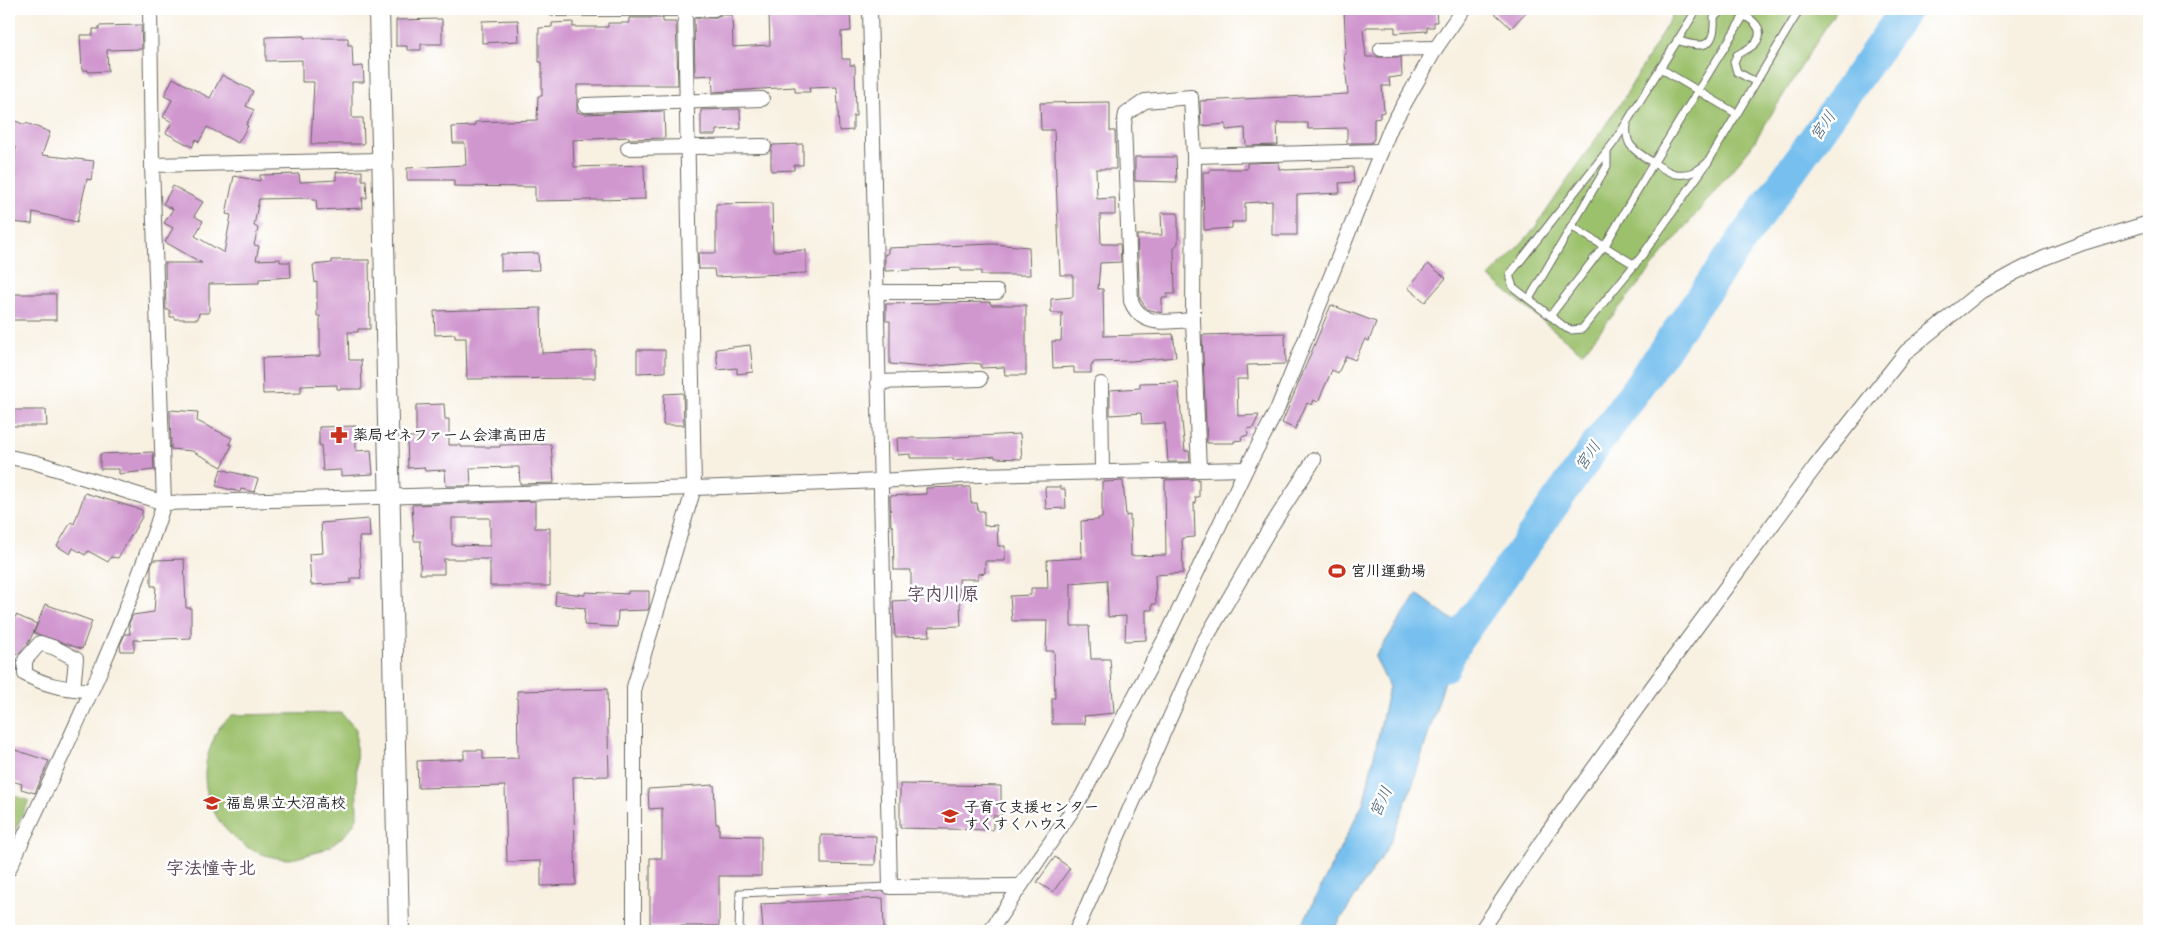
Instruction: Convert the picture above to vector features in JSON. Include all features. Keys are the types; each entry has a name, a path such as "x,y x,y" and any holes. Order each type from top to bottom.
{"street":[{"path":"9,869 91,691 147,556 164,503 152,165 150,9"},
{"path":"379,9 399,931"},
{"path":"554,9 714,9"},
{"path":"634,931 634,687 694,488 685,9"},
{"path":"870,9 890,887 1019,886"},
{"path":"990,931 1082,796 1170,629 1246,469 1277,410 1391,127 1436,48 1463,9"},
{"path":"1381,49 1436,48"},
{"path":"1193,320 1162,321 1146,319 1138,315 1131,301 1124,125 1126,114 1145,101 1190,97 1194,156 1193,320 1199,470"},
{"path":"585,105 762,99"},
{"path":"628,148 764,146"},
{"path":"1194,156 1381,151"},
{"path":"152,165 381,160"},
{"path":"1481,931 1548,832 1653,686 1815,467 1906,352 1980,292 2016,272 2044,258 2083,243 2149,223"},
{"path":"876,292 997,292"},
{"path":"878,382 980,379"},
{"path":"1101,384 1102,471"},
{"path":"9,457 34,462 164,503 694,488 1102,471 1246,469"},
{"path":"1076,931 1202,645 1270,528 1314,460"},
{"path":"74,689 91,691"}],"lane":[{"path":"1697,9 1607,151 1510,274 1513,287 1571,330 1582,329 1634,265 1708,162 1799,11 1790,9"},
{"path":"1678,40 1692,45 1703,46 1710,41 1714,33 1714,18 1724,9"},
{"path":"1732,9 1746,12 1759,32 1758,40 1737,55 1735,68 1742,75 1756,82"},
{"path":"1550,316 1604,247 1746,12"},
{"path":"1660,68 1737,114"},
{"path":"1627,122 1628,139 1633,148 1675,174 1698,171 1708,162"},
{"path":"1529,299 1606,166 1607,151"},
{"path":"1571,226 1634,265"},
{"path":"739,931 740,893 890,887"}],"green space":[{"path":"1676,9 1837,9 1751,147 1582,353 1489,277 1532,232 1624,98"},
{"path":"341,713 356,729 357,818 349,831 331,846 317,852 288,859 267,856 249,848 233,836 220,822 211,805 206,786 206,766 211,746 216,732 221,726 232,715"},
{"path":"9,793 29,801 9,843"}],"water":[{"path":"1417,594 1476,637 1456,656 1449,668 1413,783 1389,845 1333,931 1299,931 1364,801 1389,687 1375,657"}],"building":[{"path":"1344,9 1436,9 1437,22 1434,22 1434,27 1427,27 1427,31 1395,33 1395,27 1366,27 1363,30 1366,57 1401,57 1402,76 1389,78 1390,86 1382,86 1384,112 1380,113 1380,118 1374,119 1374,139 1371,143 1347,143 1347,128 1308,129 1308,123 1277,123 1278,145 1246,146 1245,128 1226,130 1226,124 1201,126 1200,101 1348,94 1344,54 1346,54"},
{"path":"1490,9 1529,9 1511,28"},
{"path":"850,10 851,31 841,32 842,59 850,59 850,65 855,65 856,116 853,116 853,130 839,131 837,87 809,88 810,92 795,92 795,87 713,92 712,75 695,76 694,18 714,18 720,15 732,15 733,47 770,45 769,15 816,14 816,11"},
{"path":"629,18 663,18 663,22 676,22 678,85 577,85 577,112 585,114 664,111 665,138 629,139 629,137 573,140 574,167 644,165 645,199 535,201 535,187 454,186 454,180 407,180 407,168 466,165 465,143 453,143 452,127 475,126 475,122 537,120 538,96 542,96 539,28 552,27 552,23 573,22 573,27 608,27 608,23 629,23"},
{"path":"442,19 442,44 421,44 421,50 407,50 407,46 396,46 396,20"},
{"path":"518,20 519,41 482,43 482,21"},
{"path":"141,25 142,49 107,50 108,71 88,72 88,70 82,70 80,35 93,35 93,29 99,29 99,26"},
{"path":"304,36 304,38 348,38 348,45 352,45 353,67 363,66 364,82 352,82 352,118 363,118 364,144 311,144 314,82 302,82 302,60 266,61 266,37"},
{"path":"222,75 253,91 246,106 254,110 246,125 248,126 238,143 207,127 199,142 196,139 192,147 166,133 172,122 163,117 172,100 164,96 173,78 210,98"},
{"path":"1110,102 1110,131 1115,131 1116,169 1096,169 1097,199 1115,198 1115,215 1100,215 1101,244 1120,244 1121,262 1100,263 1098,289 1103,289 1104,336 1173,334 1176,357 1093,362 1091,373 1074,373 1074,367 1053,368 1052,341 1061,341 1062,313 1051,313 1051,299 1073,297 1073,275 1060,275 1054,130 1041,130 1040,103"},
{"path":"740,109 741,129 716,130 716,135 701,135 701,110"},
{"path":"9,118 50,132 42,155 94,161 91,180 87,179 77,222 33,212 32,224 10,222 11,206 9,206 9,191 11,191 16,148 9,145"},
{"path":"803,144 803,165 794,165 794,170 771,171 771,151 773,145"},
{"path":"1135,157 1176,157 1177,182 1135,181"},
{"path":"1279,162 1279,169 1286,170 1353,167 1354,182 1339,183 1340,193 1297,195 1297,235 1272,235 1272,201 1245,203 1245,222 1232,222 1232,228 1204,230 1203,172 1210,172 1210,169 1247,169 1247,163"},
{"path":"362,171 362,180 366,180 367,198 362,198 363,208 317,210 316,200 311,198 259,199 254,226 258,228 254,245 259,246 256,260 280,259 280,262 290,262 291,277 259,279 259,283 209,284 209,313 199,313 198,319 175,319 175,317 170,317 170,310 166,310 165,263 202,263 165,242 173,228 164,223 173,209 163,204 173,186 203,202 194,216 203,221 195,236 224,253 231,215 226,214 234,176 260,181 260,175 299,174 300,182 302,182 336,180 336,172"},
{"path":"772,203 773,251 806,250 806,273 715,277 714,269 699,269 698,253 716,253 716,204"},
{"path":"1161,213 1178,213 1178,243 1174,248 1175,294 1167,294 1167,298 1162,298 1162,313 1147,309 1140,299 1137,235 1162,235"},
{"path":"993,244 1029,247 1030,275 981,275 981,271 961,271 961,268 885,271 885,254 888,254 888,248"},
{"path":"538,253 539,270 501,271 501,254"},
{"path":"332,260 369,260 370,329 358,329 358,332 348,332 349,360 361,360 362,389 337,389 337,385 301,386 301,393 263,394 262,358 320,356 320,316 317,316 317,282 315,283 313,265 332,263"},
{"path":"1428,264 1446,278 1425,302 1408,288"},
{"path":"9,294 56,294 56,320 9,320"},
{"path":"990,302 991,305 1026,305 1026,375 1005,375 1004,367 981,368 981,364 972,363 924,367 890,364 890,321 886,321 886,304"},
{"path":"1331,305 1376,322 1369,341 1365,339 1355,360 1346,356 1338,373 1332,370 1318,402 1314,400 1312,405 1307,403 1295,429 1282,423"},
{"path":"541,308 542,353 595,351 595,378 467,379 466,338 455,338 455,334 435,335 434,311"},
{"path":"1285,333 1286,364 1247,365 1248,379 1237,379 1238,416 1259,415 1253,428 1247,429 1248,435 1241,437 1242,440 1234,441 1234,443 1207,443 1202,335"},
{"path":"750,345 753,372 737,374 737,368 718,370 716,349"},
{"path":"637,350 665,350 665,372 637,373"},
{"path":"1178,382 1185,451 1189,451 1190,462 1168,462 1165,423 1142,424 1141,413 1110,415 1110,390 1140,388 1140,383"},
{"path":"683,393 684,425 663,425 664,394"},
{"path":"444,404 445,419 449,419 449,445 461,445 461,447 500,447 500,445 551,444 554,483 520,484 519,467 470,468 471,486 446,486 445,470 425,471 424,467 408,468 407,437 416,437 416,405"},
{"path":"9,410 46,410 47,426 9,426"},
{"path":"170,410 198,412 197,421 232,438 229,444 232,445 222,467 192,451 171,449"},
{"path":"356,426 356,451 371,450 373,474 341,476 341,470 323,471 321,445 319,445 319,427"},
{"path":"1020,434 1022,459 995,458 995,456 953,460 953,458 910,458 910,454 898,455 897,438"},
{"path":"153,452 154,470 119,474 119,469 100,469 100,454"},
{"path":"221,469 258,479 254,492 241,489 240,492 216,486"},
{"path":"1199,479 1199,497 1195,497 1196,503 1194,503 1195,537 1182,538 1183,573 1155,575 1156,604 1152,604 1152,610 1146,610 1146,640 1125,641 1126,616 1108,617 1107,580 1071,583 1071,626 1089,626 1091,659 1110,659 1114,713 1084,716 1085,724 1052,724 1052,698 1055,698 1054,651 1046,651 1047,621 1012,621 1010,596 1031,595 1031,588 1048,588 1047,560 1082,558 1081,521 1102,518 1102,482 1123,481 1126,516 1130,515 1131,556 1166,555 1165,480"},
{"path":"970,487 971,503 977,503 978,511 984,511 984,526 997,525 998,546 1005,546 1005,561 985,561 985,573 978,574 978,579 959,579 961,626 929,627 930,636 895,637 893,601 911,600 911,570 894,570 890,496 926,494 926,488"},
{"path":"1045,487 1061,487 1061,489 1065,489 1066,508 1046,509"},
{"path":"85,493 142,510 142,517 118,558 111,557 108,562 88,551 85,555 73,548 70,554 57,546 71,522 74,524"},
{"path":"535,501 535,528 550,528 550,586 490,586 490,559 444,559 444,574 420,574 421,541 414,541 412,505","holes":["452,518 490,518 490,546 452,545"]},
{"path":"369,519 370,537 359,537 361,578 351,578 351,583 311,585 309,554 323,553 321,523"},
{"path":"184,559 186,608 191,608 191,638 134,640 134,651 121,651 120,645 125,634 130,634 129,623 133,615 154,612 156,586 151,586 151,566 154,560"},
{"path":"628,591 649,591 649,607 648,610 618,611 617,627 584,625 585,608 555,605 556,592 585,595 585,592 628,594"},
{"path":"45,604 92,621 82,649 34,633"},
{"path":"16,615 37,624 29,642 18,654 9,650 9,631"},
{"path":"607,689 609,776 573,777 576,885 541,886 541,861 507,862 505,786 418,788 417,761 464,759 464,750 483,750 483,759 518,758 517,691"},
{"path":"9,748 49,761 35,793 21,789 22,784 9,780"},
{"path":"900,784 1001,786 1001,816 993,816 993,830 900,828"},
{"path":"714,785 716,824 719,824 719,835 761,836 761,876 719,876 719,926 650,926 650,858 662,858 662,808 649,809 648,789"},
{"path":"821,835 876,836 875,865 821,864"},
{"path":"1055,857 1070,868 1053,892 1037,882"},
{"path":"883,898 884,931 763,931 761,904"}],"waterway":[{"name":"宮川","path":"1445,666 1457,641 1906,9"}],"place":[{"name":"薬局ゼネファーム会津高田店","path":"339,435"},
{"name":"宮川運動場","path":"1337,571"},
{"name":"福島県立大沼高校","path":"212,803"},
{"name":"子育て支援センター すくすくハウス","path":"950,816"}],"district":[{"name":"字内川原","path":"943,594"},
{"name":"字法憧寺北","path":"211,868"}]}
